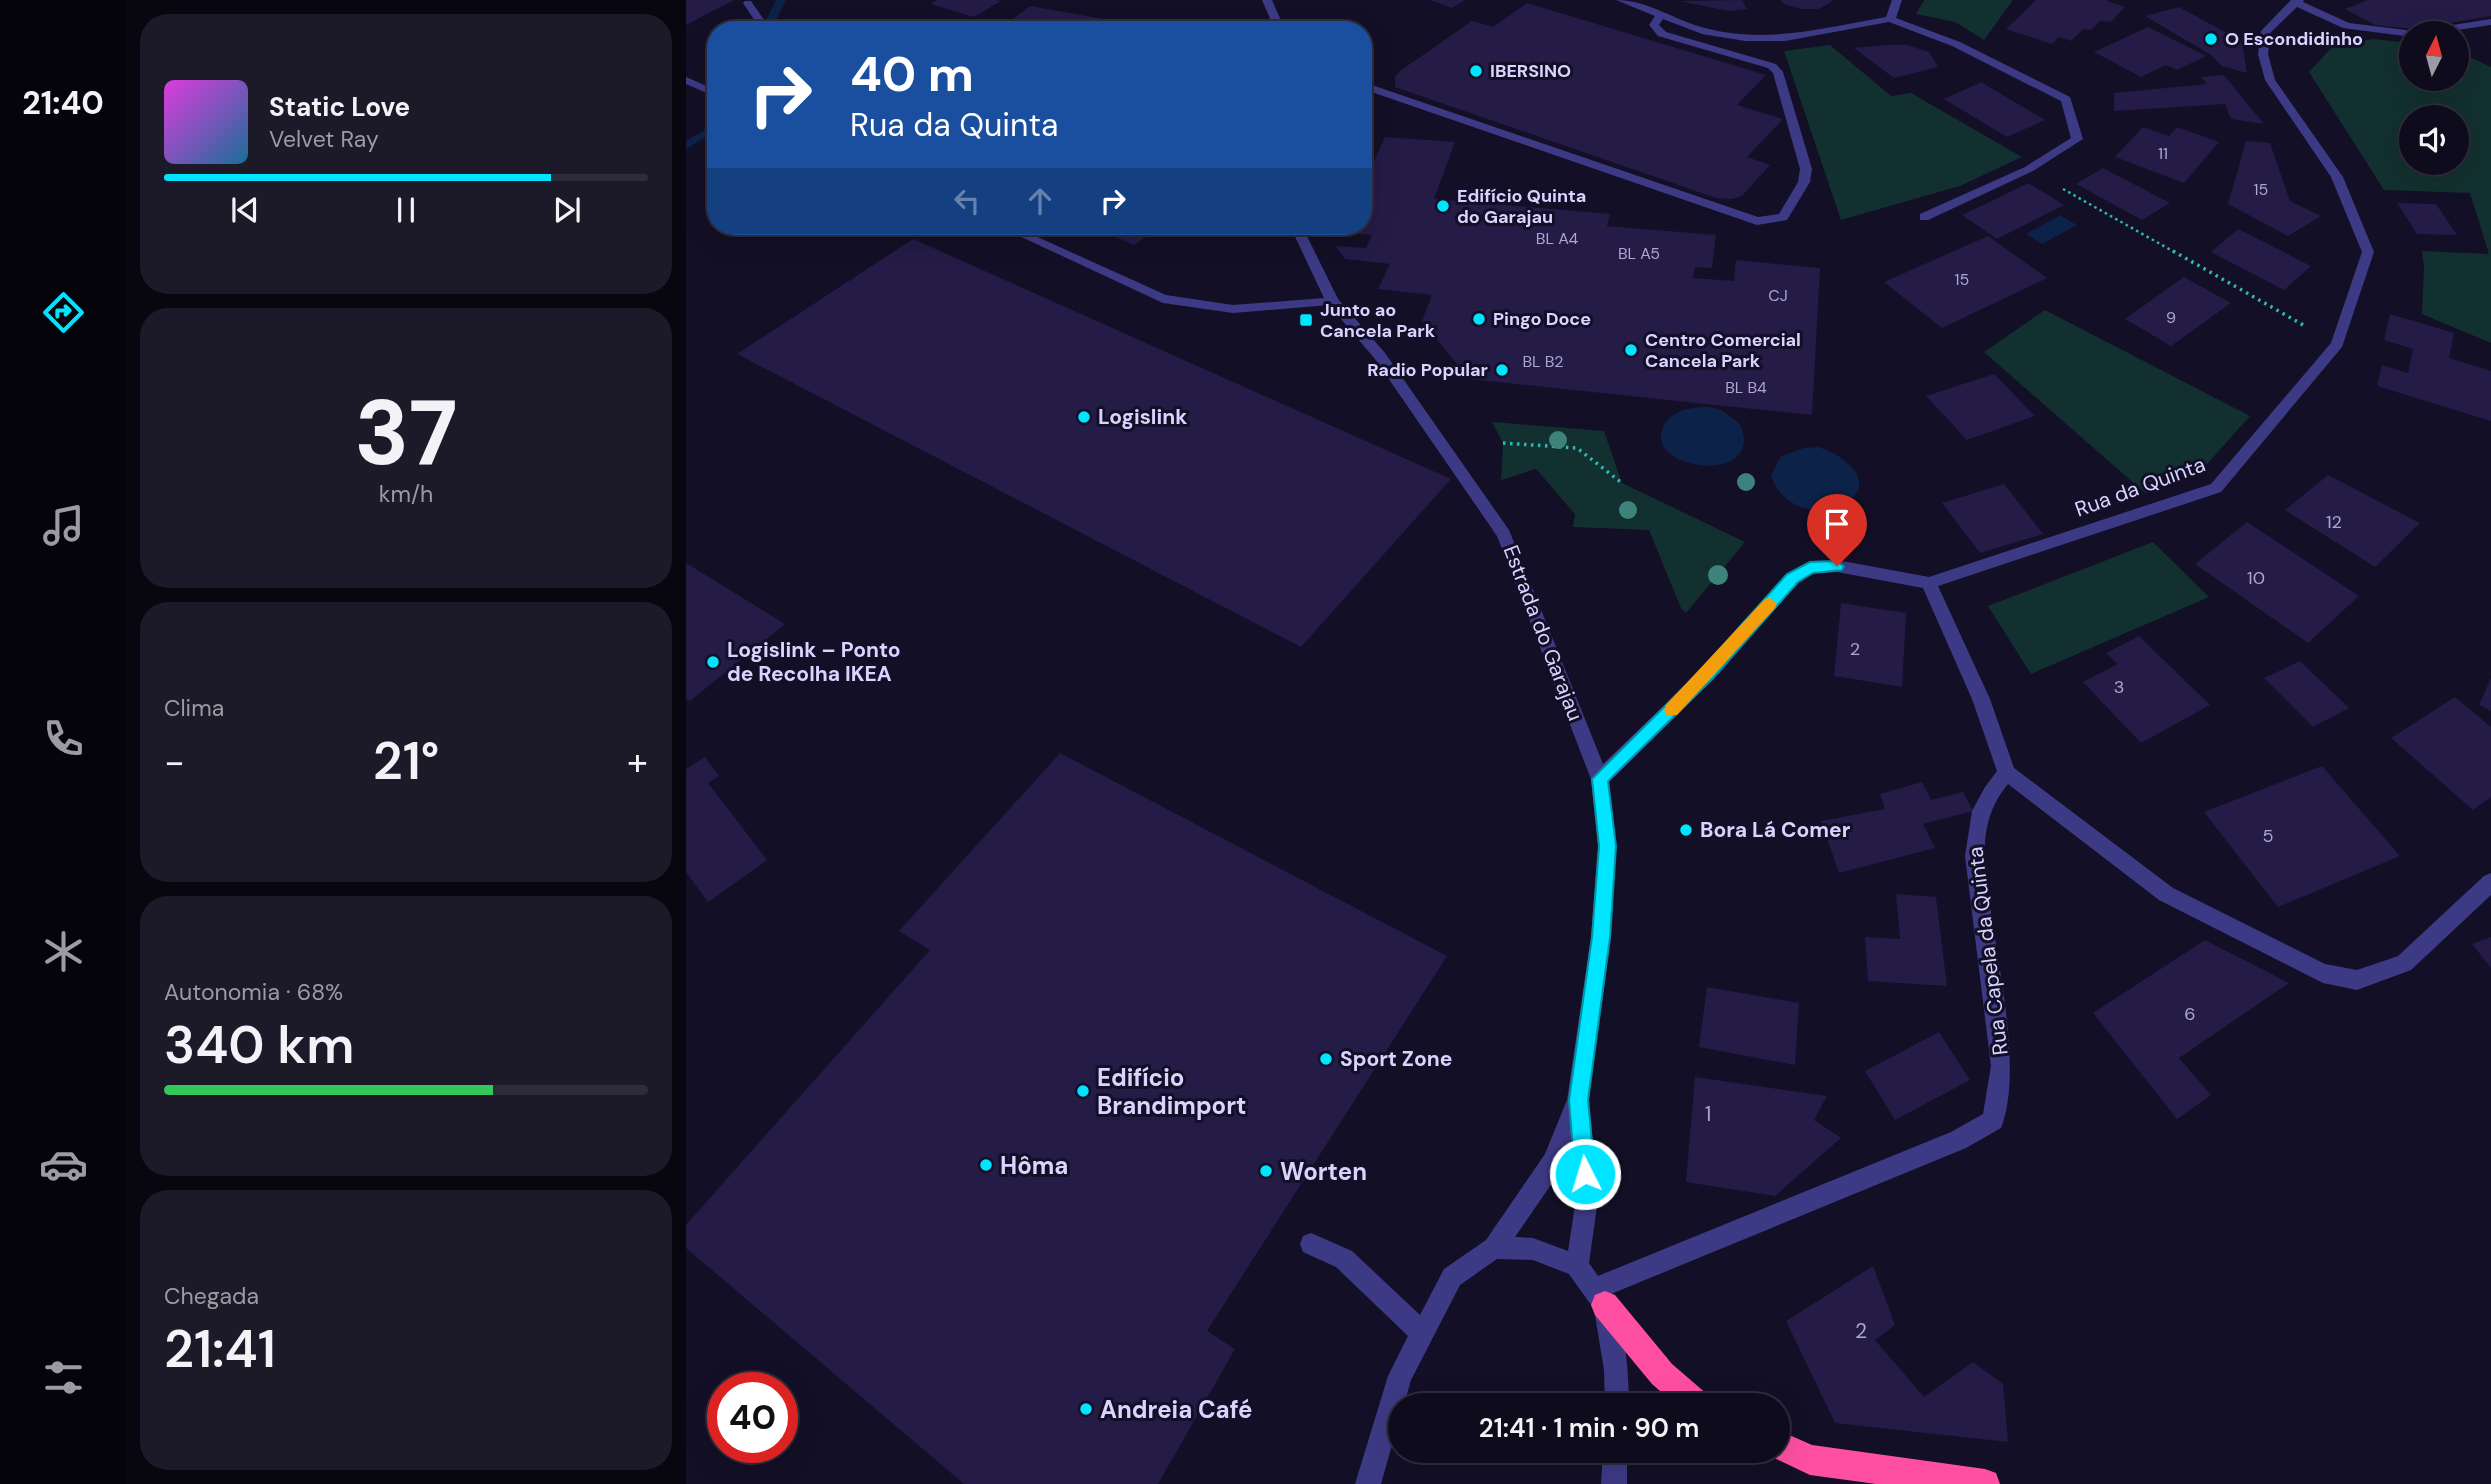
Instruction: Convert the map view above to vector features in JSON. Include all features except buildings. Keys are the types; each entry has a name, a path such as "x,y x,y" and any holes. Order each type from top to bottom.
{"highway":[{"path":"1600,1297 1662,1374 1684,1393"},
{"path":"1790,1451 1810,1460 1984,1484"}],"street":[{"path":"1267,0 1276,21"},
{"path":"1621,0 1706,32 1745,38 1785,38 1891,19 1956,44 2066,99 2077,139 2029,169 1924,217"},
{"path":"1891,19 1897,0"},
{"path":"2297,1 2347,26 2399,32"},
{"name":"Rua da Quinta","path":"1600,779 1708,674 1793,578 1810,567 1837,566 1929,583 2216,488 2337,344 2368,252 2337,177 2270,80 2263,54 2266,31 2297,1"},
{"path":"748,3 760,21"},
{"path":"1372,88 1757,221 1783,217 1804,182 1806,169 1778,72 1772,66 1662,34 1654,25 1661,15"},
{"path":"2469,25 2491,22"},
{"path":"686,80 692,87"},
{"path":"1024,235 1163,299 1233,309 1332,301"},
{"name":"Estrada do Garajau","path":"1300,235 1332,301 1380,356 1504,534 1600,779 1607,846 1601,937 1578,1100 1587,1199 1577,1266"},
{"path":"1929,583 1981,699 2007,773 2166,894 2323,973 2357,980 2404,963 2491,882"},
{"name":"Rua Capela da Quinta","path":"1600,1297 1958,1140 1993,1120 2001,1066 1974,856 1976,825 1986,797 2007,773"},
{"name":"Estrada do Garajau","path":"1368,1484 1399,1376 1452,1278 1494,1248 1553,1162 1578,1100"},
{"path":"1311,1244 1344,1259 1423,1334"},
{"path":"1494,1248 1532,1249 1577,1266 1600,1297 1616,1370 1617,1393"},
{"path":"1614,1484 1615,1463"}],"path":[{"path":"2029,169 2337,344"},
{"path":"1503,443 1577,448 1622,483"}],"green space":[{"path":"1924,0 2013,0 1984,40 1955,22 1916,14"},
{"path":"2373,39 2399,42 2399,91 2469,91 2469,57 2491,67 2491,343 2422,314 2422,251 2489,254 2470,193 2384,190 2309,72 2333,46"},
{"path":"1830,45 1891,96 1911,93 2022,157 1960,186 1841,220 1784,51"},
{"path":"2045,310 2250,416 2200,472 2145,493 1984,352"},
{"path":"1492,422 1604,431 1622,483 1745,542 1686,613 1681,608 1649,530 1573,527 1575,514 1536,469 1501,480 1503,443"},
{"path":"2153,542 2209,597 2031,674 1988,606"}],"water":[{"path":"2060,215 2077,225 2042,244 2026,234"},
{"path":"1709,407 1721,410 1740,424 1744,444 1736,457 1722,464 1703,465 1684,462 1669,453 1661,441 1664,425 1668,420 1684,410"},
{"path":"1818,447 1837,455 1858,477 1856,494 1835,508 1812,510 1791,502 1775,486 1771,475 1781,456 1804,448"}],"waterway":[{"path":"770,21 781,0"},
{"path":"686,146 707,132"}],"slow traffic":[{"path":"1672,710 1770,604"}],"place":[{"name":"O Escondidinho","path":"2211,39"},
{"name":"IBERSINO","path":"1476,71"},
{"name":"Edifício Quinta do Garajau","path":"1443,206"},
{"name":"Pingo Doce","path":"1479,319"},
{"name":"Junto ao Cancela Park","path":"1306,320"},
{"name":"Centro Comercial Cancela Park","path":"1631,350"},
{"name":"Radio Popular","path":"1502,370"},
{"name":"Logislink","path":"1084,417"},
{"name":"Logislink – Ponto de Recolha IKEA","path":"713,662"},
{"name":"Bora Lá Comer","path":"1686,830"},
{"name":"Sport Zone","path":"1326,1059"},
{"name":"Edifício Brandimport","path":"1083,1091"},
{"name":"Hôma","path":"986,1165"},
{"name":"Worten","path":"1266,1171"},
{"name":"Andreia Café","path":"1086,1409"}],"route":[{"path":"1585,1174 1578,1100 1601,937 1607,846 1600,779 1708,674 1793,578 1810,567 1837,566"}]}
